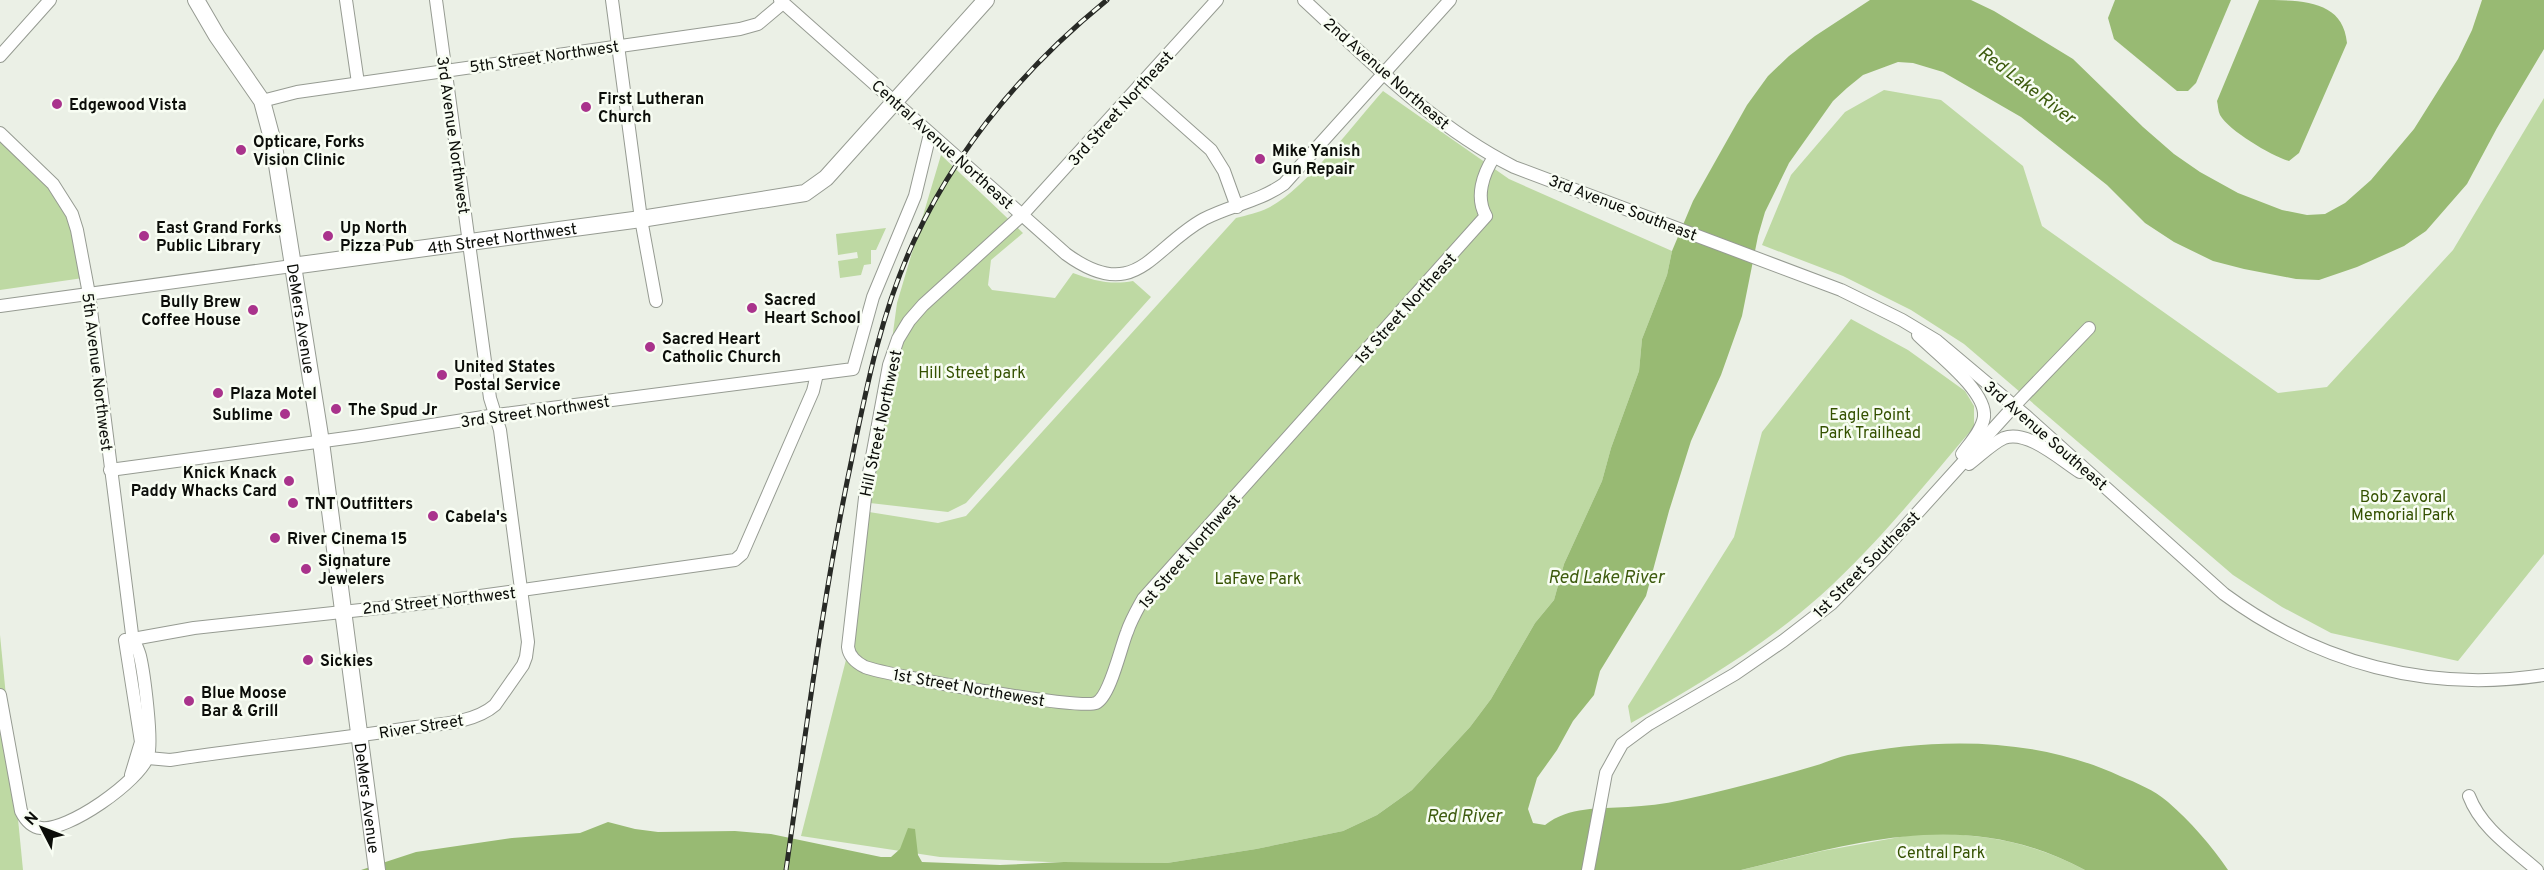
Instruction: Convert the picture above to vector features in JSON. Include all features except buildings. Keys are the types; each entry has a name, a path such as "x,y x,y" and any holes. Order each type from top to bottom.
{"main road":[{"name":"DeMers Avenue","path":"195,0 262,101 274,146 321,442 377,870"},
{"name":"4th Street Northwest","path":"292,266 641,219 805,193 826,178 986,0"}],"street":[{"path":"0,56 50,0"},
{"path":"346,0 357,83"},
{"name":"3rd Avenue Northwest","path":"436,0 490,398 496,415 523,590"},
{"path":"612,0 641,219 656,301"},
{"name":"3rd Street Northeast","path":"1022,215 1217,0"},
{"name":"2nd Avenue Northeast","path":"1304,0 1442,123 1494,157 1514,167 1537,174"},
{"path":"1139,86 1210,150 1224,171 1237,207 1266,195 1284,184 1450,0"},
{"name":"5th Street Northwest","path":"262,101 297,92 752,26 764,20 781,1"},
{"name":"Central Avenue Northeast","path":"781,1 1078,263 1092,269 1114,273 1124,273 1142,267 1195,225 1217,213 1237,207"},
{"name":"5th Avenue Northwest","path":"0,133 53,184 67,205 77,230 89,294 129,639"},
{"name":"3rd Street Northwest","path":"110,470 321,442 496,415 853,369 873,297 915,196 930,134"},
{"name":"1st Street Northeast","path":"1281,446 1486,216 1481,206 1481,188 1488,166 1494,157"},
{"name":"3rd Avenue Southeast","path":"1537,174 1841,290 1902,320 2014,406 2224,594 2253,615 2317,649 2362,665 2426,678 2485,681 2544,675"},
{"name":"Hill Street Northwest","path":"848,647 866,489 889,365 898,339 909,321 923,305 1022,215"},
{"name":"4th Street Northwest","path":"0,306 292,266"},
{"name":"1st Street Southeast","path":"1588,870 1600,794 1606,773 1622,744 1633,734 1735,674 1831,604 2089,328"},
{"path":"1936,492 1980,428 1984,418 1978,394 1945,354"},
{"name":"2nd Street Northwest","path":"129,639 194,628 343,610 444,601 735,560 742,555 813,391 817,374"},
{"path":"1936,492 1990,447 2003,439 2016,436 2028,439 2113,494"},
{"name":"1st Street Northwest","path":"1101,700 1126,632 1143,599 1281,446"},
{"name":"River Street","path":"148,758 170,760 359,735 479,716 495,705 526,657 528,642 523,590"},
{"path":"0,695 23,816 33,825 42,828 52,827 90,810 128,782 148,758 149,737 140,655 129,639"},
{"path":"128,782 141,742 129,639"},
{"name":"1st Street Northewest","path":"848,647 849,652 858,663 882,672 1014,696 1083,705 1101,700"},
{"path":"2469,796 2473,808 2490,829 2537,870"}],"green space":[{"name":"Bob Zavoral Memorial Park","path":"1884,90 1941,100 2023,166 2042,226 2278,393 2327,387 2453,250 2544,98 2544,554 2458,661 2331,633 2282,607 2233,575 1964,344 1911,310 1843,276 1762,245 1791,175 1845,112"},
{"name":"LaFave Park","path":"1383,91 1509,179 1672,251 1667,275 1642,339 1639,371 1611,448 1602,481 1564,564 1554,600 1535,623 1491,699 1470,727 1412,790 1377,815 1343,831 1256,849 1167,863 1048,862 940,857 801,836 848,652 869,512 938,523 966,516 1236,218 1268,208 1298,187"},
{"path":"0,136 63,197 83,278 0,290"},
{"name":"Hill Street park","path":"941,155 1023,233 991,260 988,285 992,290 1055,298 1073,273 1103,282 1133,281 1151,297 966,503 948,512 870,503 897,303"},
{"path":"886,228 876,250 871,250 871,264 864,265 861,275 840,278 838,261 858,258 857,252 838,255 836,234"},
{"name":"Eagle Point Park Trailhead","path":"1851,319 1908,350 1965,391 1974,406 1974,427 1881,535 1820,596 1753,648 1705,680 1631,723 1628,706 1734,537 1762,432"},
{"path":"0,635 23,870 0,870"},
{"name":"Central Park","path":"1922,833 1965,835 2006,841 2045,852 2085,870 1741,870 1822,851"}],"water":[{"path":"1870,0 1971,0 1994,11 2073,59 2143,127 2174,154 2200,172 2238,193 2282,210 2307,215 2325,214 2345,203 2371,180 2414,129 2458,59 2472,30 2482,0 2544,0 2544,49 2467,184 2426,231 2404,246 2357,267 2319,280 2296,279 2213,261 2174,242 2145,223 2107,185 2021,117 1943,72 1913,63 1898,62 1863,75 1833,101 1789,163 1765,212 1742,316 1721,375 1691,441 1646,596 1600,671 1594,695 1573,721 1557,750 1537,778 1528,809 1533,823 1545,825 1574,811 1668,803 1781,775 1840,757 1882,749 1951,743 1986,744 2021,747 2055,754 2088,763 2145,787 2163,798 2184,817 2208,843 2228,870 2085,870 2042,851 1999,839 1957,835 1915,836 1873,841 1741,870 361,870 416,852 512,838 580,833 608,822 658,832 735,831 771,834 881,857 891,857 900,849 908,828 915,829 918,855 922,862 1000,865 1064,862 1167,863 1256,849 1343,831 1377,815 1412,790 1470,727 1491,699 1535,623 1554,600 1564,564 1602,481 1611,448 1639,371 1642,339 1667,275 1672,251 1693,201 1747,105 1768,76 1789,56"},
{"path":"2115,0 2231,0 2196,83 2188,91 2177,91 2114,39 2108,18"},
{"path":"2259,0 2305,2 2329,10 2338,18 2344,29 2347,43 2299,153 2289,161 2241,135 2225,121 2218,110 2217,101"}],"railway":[{"path":"786,870 832,560 870,375 893,294 914,241 932,206 973,140 1022,80 1077,25 1107,0"}],"place":[{"name":"Edgewood Vista","path":"57,104"},
{"name":"First Lutheran Church","path":"586,107"},
{"name":"Opticare, Forks Vision Clinic","path":"241,150"},
{"name":"Mike Yanish Gun Repair","path":"1260,159"},
{"name":"East Grand Forks Public Library","path":"144,236"},
{"name":"Up North Pizza Pub","path":"328,236"},
{"name":"Sacred Heart School","path":"752,308"},
{"name":"Bully Brew Coffee House","path":"253,310"},
{"name":"Sacred Heart Catholic Church","path":"650,347"},
{"name":"United States Postal Service","path":"442,375"},
{"name":"Plaza Motel","path":"218,393"},
{"name":"The Spud Jr","path":"336,409"},
{"name":"Sublime","path":"285,414"},
{"name":"Knick Knack Paddy Whacks Card","path":"289,481"},
{"name":"TNT Outfitters","path":"293,503"},
{"name":"Cabela's","path":"433,516"},
{"name":"River Cinema 15","path":"275,538"},
{"name":"Signature Jewelers","path":"306,569"},
{"name":"Sickies","path":"308,660"},
{"name":"Blue Moose Bar & Grill","path":"189,701"}],"water label":[{"name":"Red Lake River","path":"2027,85"},
{"name":"Red Lake River","path":"1606,577"},
{"name":"Red River","path":"1464,816"}]}
